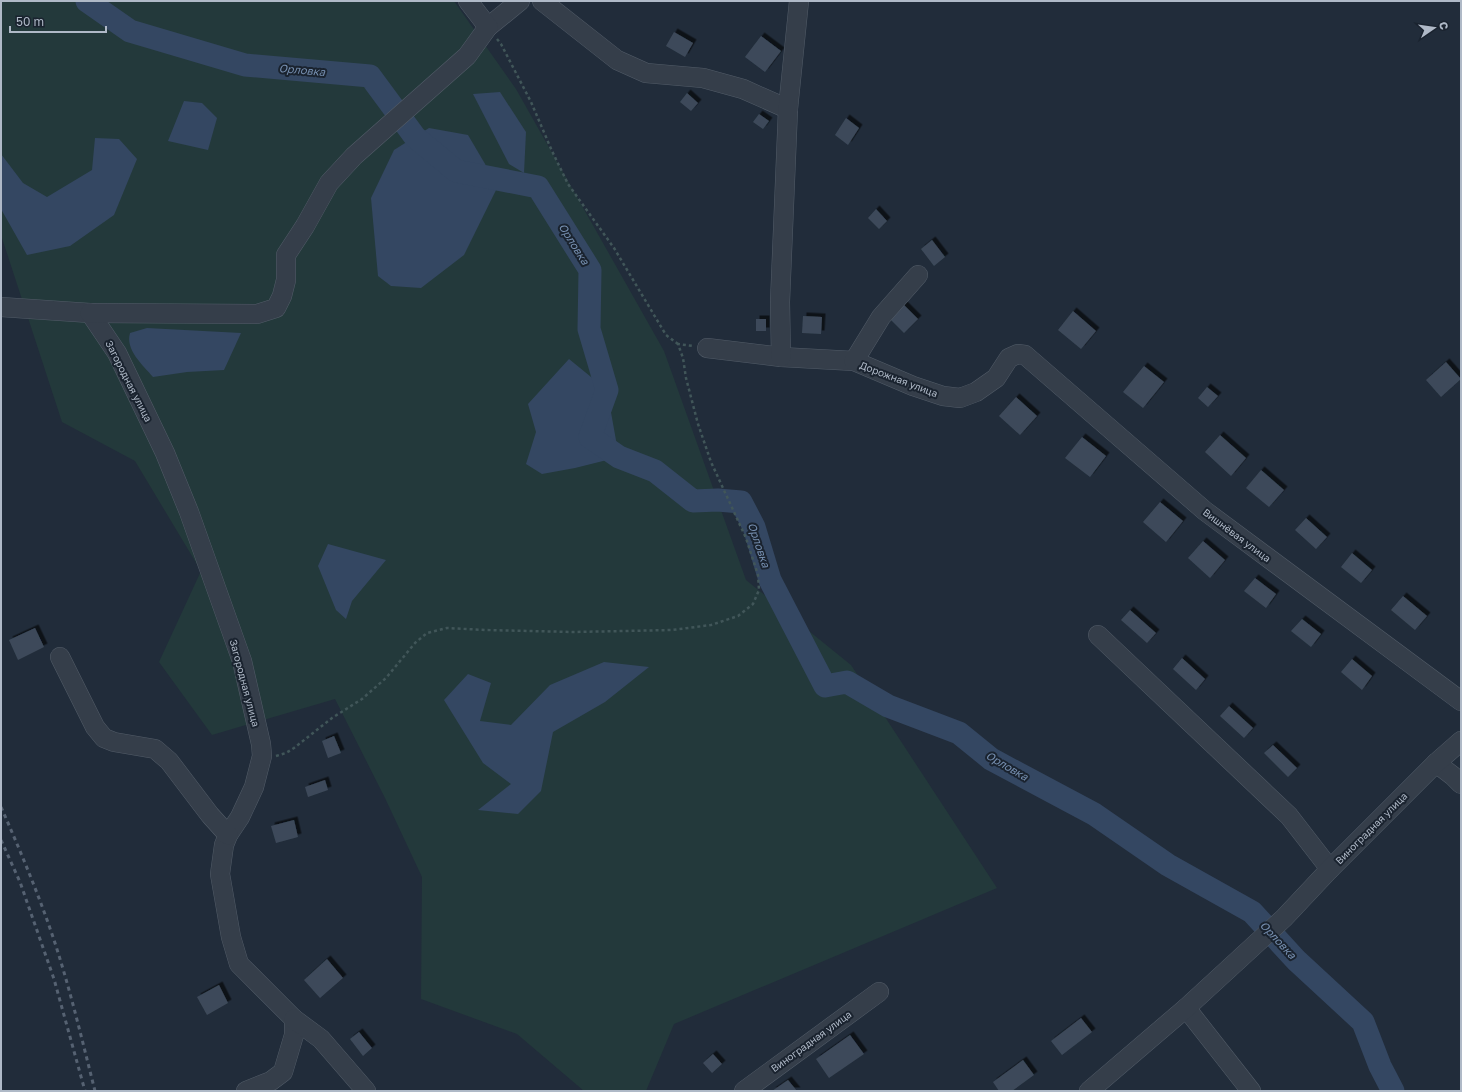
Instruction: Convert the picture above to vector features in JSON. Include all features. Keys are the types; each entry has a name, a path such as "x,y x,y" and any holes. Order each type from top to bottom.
{"street":[{"path":"468,1 488,27"},
{"path":"1,307 90,313 257,314 276,308 282,296 286,280 286,255 329,183 354,156 467,56 488,27 520,1"},
{"path":"542,1 617,60 646,74 703,78 742,90 788,109"},
{"path":"781,357 780,302 788,109 799,1"},
{"path":"854,361 881,317 918,275"},
{"name":"Загородная улица","path":"90,313 117,353 165,453 189,512 242,661 261,744 262,756 254,787 240,817 228,835 224,846 220,874 231,937 239,964 294,1019 321,1039 366,1091"},
{"name":"Дорожная улица","path":"707,348 781,357 854,361 913,386 943,396 960,398 976,392 996,378 1009,358 1018,354 1025,355"},
{"name":"Вишнёвая улица","path":"1025,355 1205,511 1461,701"},
{"path":"1098,635 1289,816 1330,869"},
{"path":"60,657 95,728 104,738 114,742 155,749 169,761 210,815 228,835"},
{"name":"Виноградная улица","path":"1186,1008 1284,918 1330,869 1436,763 1461,741"},
{"path":"1436,763 1461,784"},
{"name":"Виноградная улица","path":"744,1091 879,992"},
{"path":"1089,1091 1186,1008 1251,1091"},
{"path":"246,1091 271,1081 283,1072 294,1035 294,1019"}],"path":[{"path":"488,27 501,44 524,89 568,184 614,248 666,335 678,344 707,348"},
{"path":"262,756 278,756 286,753 332,718 362,699 386,678 415,644 427,633 447,628 574,632 672,630 711,625 738,616 753,604 759,590 758,575 746,538 711,462 698,424 686,378 683,358 678,344"}],"green space":[{"path":"1,1 454,1 516,89 664,351 746,580 851,665 997,888 674,1024 646,1091 584,1091 517,1034 421,999 422,877 385,798 335,699 212,735 159,662 201,571 135,461 62,422 1,235"}],"water":[{"path":"500,92 526,132 524,173 509,164 473,94"},
{"path":"184,101 202,103 217,118 208,150 168,141"},
{"path":"429,128 468,135 498,186 464,255 421,288 391,286 378,276 371,198 394,150"},
{"path":"95,138 119,139 137,159 114,215 70,246 27,255 1,209 1,154 23,183 47,197 92,170"},
{"path":"147,328 241,333 224,370 187,372 153,377 132,351 129,339 130,333"},
{"path":"569,359 607,390 619,457 575,468 542,474 526,464 536,432 528,404"},
{"path":"328,544 386,560 352,601 346,619 336,610 318,566"},
{"path":"604,662 649,667 605,702 553,732 541,791 518,814 478,810 511,784 483,763 444,700 468,674 491,683 480,721 511,725 550,685"}],"building":[{"path":"674,32 693,43 685,57 666,46"},
{"path":"761,36 781,51 765,72 745,57"},
{"path":"687,93 698,103 691,111 680,102"},
{"path":"759,114 769,121 763,129 753,122"},
{"path":"846,118 859,128 848,145 835,135"},
{"path":"876,209 887,221 879,229 868,218"},
{"path":"932,240 945,257 934,266 921,249"},
{"path":"903,304 918,319 904,333 889,318"},
{"path":"1073,311 1096,331 1081,349 1058,330"},
{"path":"803,316 822,317 821,334 802,333"},
{"path":"756,319 766,319 766,331 756,331"},
{"path":"1446,362 1461,379 1441,397 1426,380"},
{"path":"1144,366 1164,382 1143,408 1123,392"},
{"path":"1207,387 1218,396 1208,407 1198,398"},
{"path":"1016,397 1037,416 1020,435 999,416"},
{"path":"1220,435 1246,458 1231,476 1205,452"},
{"path":"1082,437 1106,456 1090,477 1065,458"},
{"path":"1261,470 1284,490 1269,507 1246,488"},
{"path":"1160,502 1183,521 1166,542 1143,522"},
{"path":"1306,518 1327,537 1316,549 1295,530"},
{"path":"1203,541 1225,560 1210,578 1188,558"},
{"path":"1352,553 1372,570 1361,583 1341,567"},
{"path":"1255,578 1276,594 1266,608 1244,591"},
{"path":"1403,596 1427,616 1415,630 1391,610"},
{"path":"1130,610 1156,633 1147,643 1121,620"},
{"path":"1302,619 1321,634 1311,647 1291,631"},
{"path":"35,628 44,647 18,660 9,640"},
{"path":"1182,658 1205,679 1196,690 1173,669"},
{"path":"1352,659 1372,676 1362,690 1341,672"},
{"path":"1229,706 1253,728 1244,738 1220,716"},
{"path":"334,736 341,753 328,758 322,741"},
{"path":"1273,745 1297,768 1288,777 1264,753"},
{"path":"325,780 328,790 308,797 305,787"},
{"path":"294,820 298,837 276,843 271,826"},
{"path":"327,959 343,978 320,998 304,980"},
{"path":"219,985 228,1003 207,1015 197,997"},
{"path":"1081,1018 1092,1032 1062,1055 1051,1041"},
{"path":"359,1032 372,1048 363,1056 350,1039"},
{"path":"850,1035 864,1054 829,1078 816,1059"},
{"path":"713,1054 722,1064 712,1073 703,1063"},
{"path":"1023,1060 1034,1075 1012,1091 999,1091 993,1082"},
{"path":"788,1080 797,1091 772,1091"}],"waterway":[{"name":"Орловка","path":"87,1 130,31 245,65 370,76 415,137 456,171 538,187 590,270 589,329 607,390 590,437 619,457 655,471 693,501 718,500 741,502 754,527 770,580 825,686 847,682 888,706 959,733 991,759 1094,814 1168,865 1252,912 1296,960 1363,1022 1380,1066 1393,1091"}],"railway":[{"path":"1,807 53,937 95,1091"},
{"path":"1,840 20,882 54,979 85,1091"}]}
